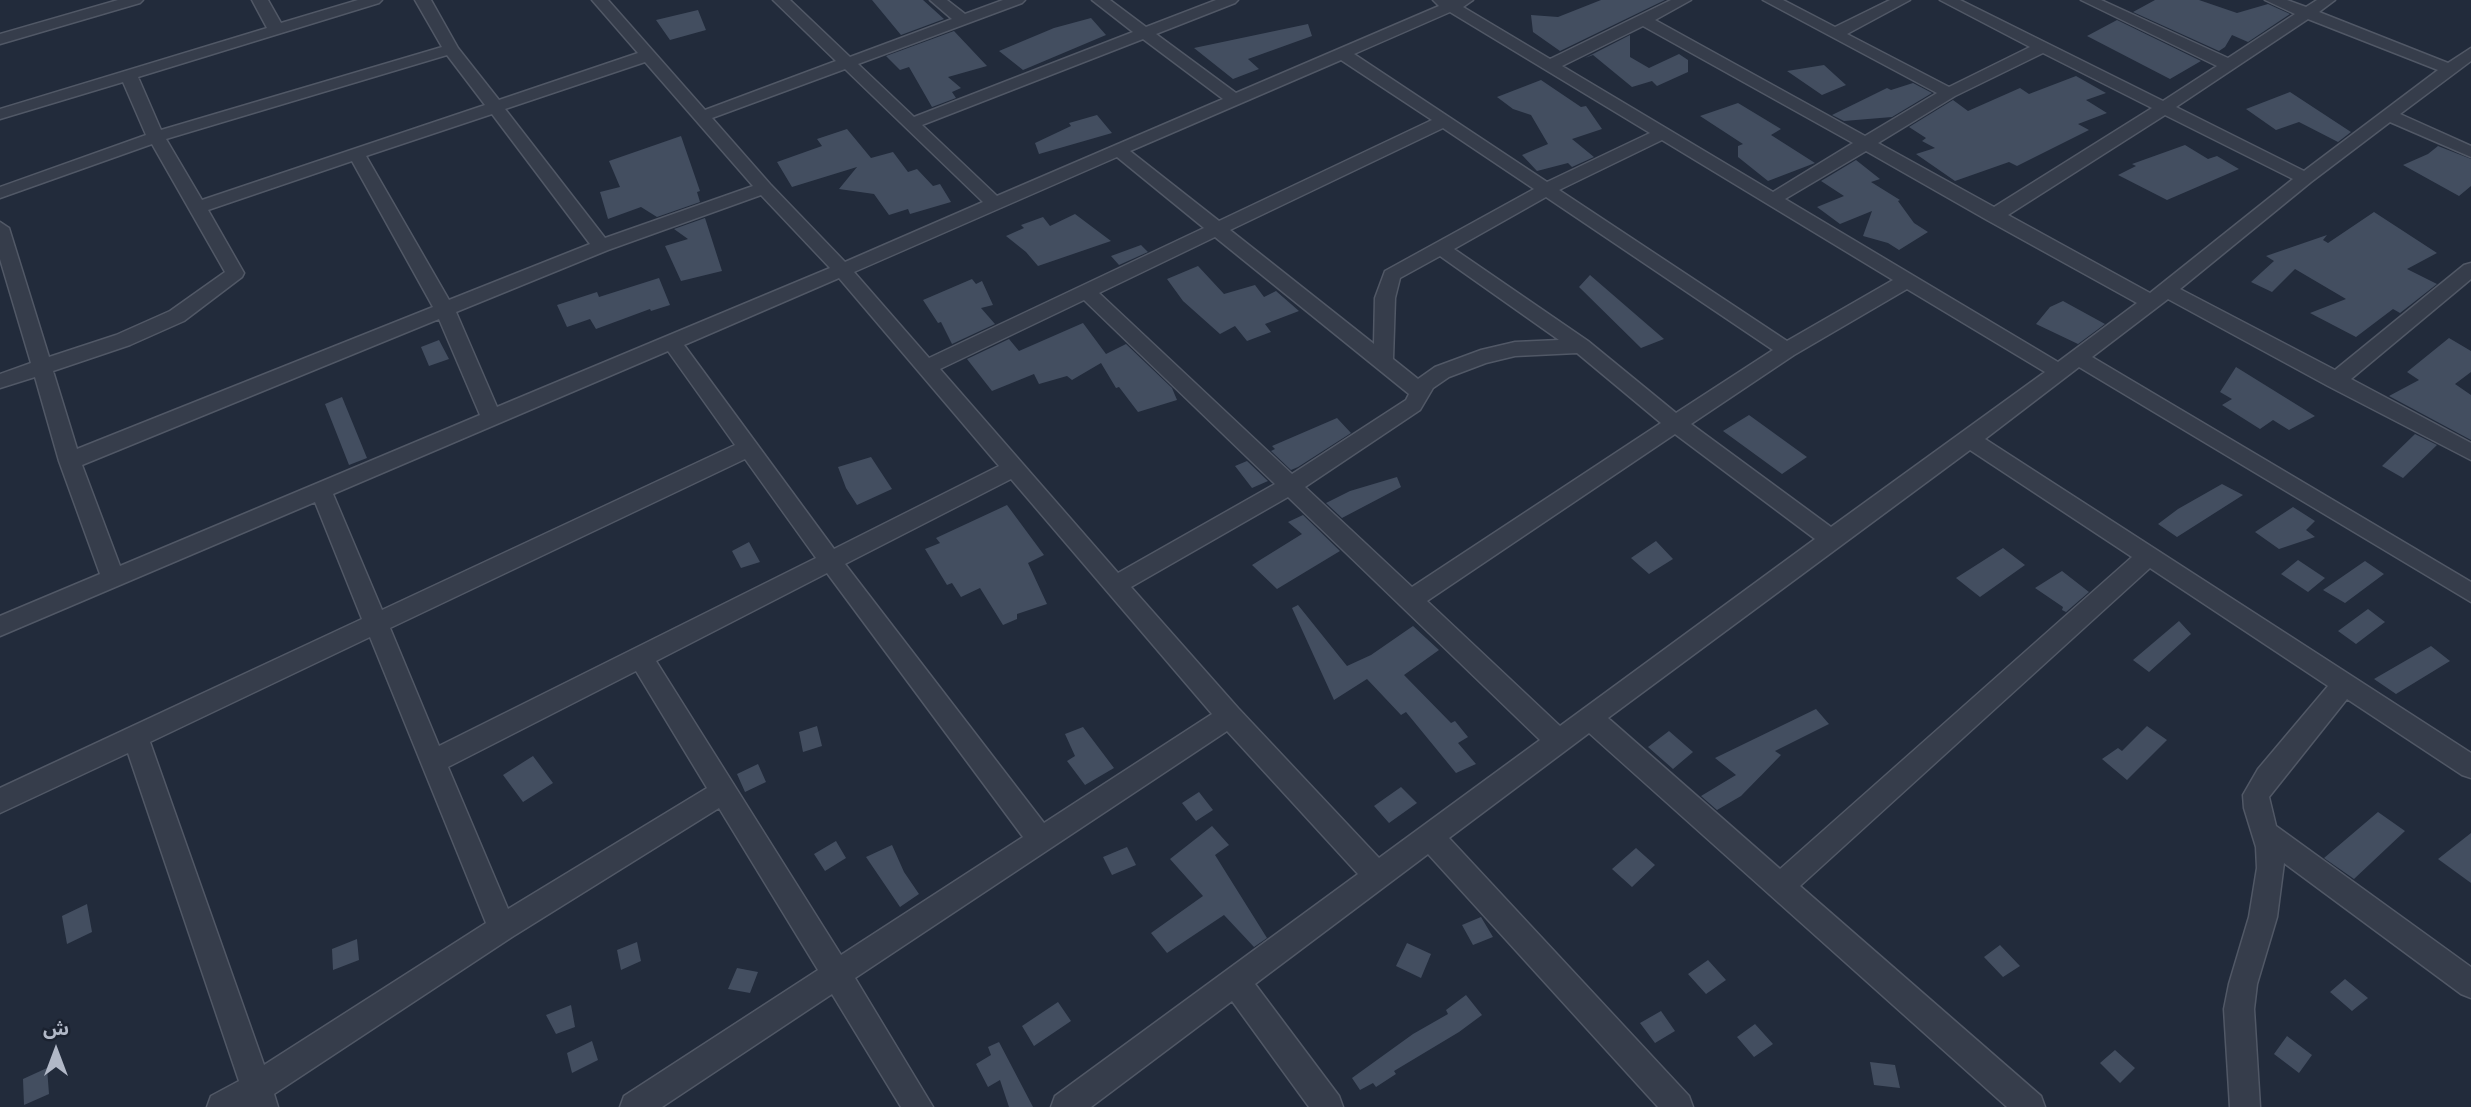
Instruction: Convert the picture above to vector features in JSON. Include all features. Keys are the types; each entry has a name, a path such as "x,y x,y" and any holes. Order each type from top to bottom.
{"street":[{"path":"0,39 135,0"},
{"path":"260,0 276,29"},
{"path":"0,114 374,0"},
{"path":"423,0 451,49 601,246"},
{"path":"600,0 764,188 842,270 1229,716 1377,874"},
{"path":"781,0 995,204"},
{"path":"938,0 962,19"},
{"path":"701,117 1017,0"},
{"path":"1100,0 1235,100"},
{"path":"911,124 1230,0"},
{"path":"1550,65 1683,0"},
{"path":"1771,0 1949,93"},
{"path":"1834,34 1902,0"},
{"path":"1948,0 2305,178"},
{"path":"2089,0 2227,64"},
{"path":"2273,0 2450,69"},
{"path":"1993,216 2164,108 2327,0"},
{"path":"0,625 842,270 1342,53 1452,2 1663,134 2058,371"},
{"path":"1642,19 1993,216 2335,381 2471,452"},
{"path":"1773,199 1949,93 2043,47"},
{"path":"0,193 156,137 451,49"},
{"path":"1342,53 1787,350"},
{"path":"1066,1107 1589,717 1970,439 2159,296 2305,178 2471,53"},
{"path":"196,208 649,55"},
{"path":"0,381 124,340 177,316 232,277 233,268 156,137 128,74"},
{"path":"2390,116 2471,152"},
{"path":"925,368 1446,120"},
{"path":"1383,361 1385,298 1390,277 1547,189 1663,134"},
{"path":"1118,150 1421,392"},
{"path":"357,155 445,310 492,419"},
{"path":"70,461 601,246 764,188"},
{"path":"0,228 70,461 113,579"},
{"path":"1440,248 1581,346 1677,425 1831,539"},
{"path":"2335,381 2471,270"},
{"path":"1410,600 1787,350 1907,280"},
{"path":"1086,291 1558,741"},
{"path":"671,341 831,562 1040,839"},
{"path":"1116,585 1290,486 1413,405 1432,378 1481,357 1528,348 1581,346"},
{"path":"2078,357 2471,593"},
{"path":"1970,439 2471,767"},
{"path":"0,801 748,449"},
{"path":"435,761 1012,469"},
{"path":"321,491 502,928"},
{"path":"1780,887 2148,556"},
{"path":"640,656 918,1107"},
{"path":"2245,1107 2239,1009 2268,891 2271,857 2267,835 2257,808 2258,790 2344,684"},
{"path":"635,1107 1229,716"},
{"path":"1589,717 2030,1107"},
{"path":"135,739 260,1097"},
{"path":"222,1107 260,1097 502,928 723,792"},
{"path":"2267,835 2471,984"},
{"path":"1429,836 1678,1107"},
{"path":"1234,980 1328,1107"}],"building":[{"path":"872,0 923,0 944,19 901,35"},
{"path":"1601,0 1665,0 1560,51 1533,32 1531,15 1558,17"},
{"path":"2155,0 2199,0 2237,13 2268,4 2290,14 2248,42 2232,35 2225,47 2219,51 2133,12"},
{"path":"698,10 706,30 670,40 656,20"},
{"path":"1091,18 1106,35 1023,70 999,51 1054,28"},
{"path":"2117,20 2201,61 2170,79 2087,36"},
{"path":"1308,24 1312,36 1248,59 1259,69 1233,79 1194,48"},
{"path":"954,31 987,66 948,77 961,88 952,92 956,98 932,107 909,67 900,70 886,56"},
{"path":"1630,35 1630,57 1649,68 1679,54 1688,60 1688,72 1657,86 1652,81 1632,87 1593,55 1585,58"},
{"path":"1824,65 1846,85 1822,95 1787,71"},
{"path":"2076,76 2106,93 2086,100 2107,113 2078,124 2089,130 2017,166 2009,162 1955,181 1916,154 1935,148 1922,141 1926,138 1909,127 1953,100 1968,111 2020,88 2029,94"},
{"path":"1541,80 1581,107 1586,106 1602,129 1572,139 1594,157 1572,167 1568,163 1537,171 1522,155 1548,144 1531,115 1513,109 1497,97"},
{"path":"1913,83 1932,93 1892,117 1844,121 1832,115 1887,88 1891,90"},
{"path":"2290,92 2351,132 2338,142 2299,122 2276,130 2246,109"},
{"path":"1738,103 1781,129 1771,135 1815,163 1768,181 1738,157 1738,146 1743,144 1700,116"},
{"path":"1097,115 1112,133 1039,154 1035,143 1071,126 1069,123"},
{"path":"847,129 871,158 893,152 908,172 917,169 933,186 940,184 951,202 910,214 908,209 889,215 874,194 839,189 857,167 792,187 777,162 822,146 817,139"},
{"path":"681,136 700,191 697,192 700,202 657,217 641,207 608,219 600,192 620,187 609,161"},
{"path":"2185,145 2208,159 2217,156 2239,169 2167,200 2118,175 2136,166 2132,164"},
{"path":"2438,146 2471,159 2471,186 2459,196 2403,165 2428,154"},
{"path":"1856,160 1880,179 1871,182 1900,200 1898,201 1914,223 1928,232 1899,250 1888,243 1863,236 1872,211 1840,224 1817,207 1844,196 1821,181"},
{"path":"2374,212 2437,253 2407,269 2437,284 2400,313 2393,309 2356,337 2310,313 2346,299 2295,269 2272,292 2251,282 2274,261 2266,256 2327,235 2323,240 2328,243"},
{"path":"1075,214 1111,241 1038,266 1006,236 1024,228 1021,225 1043,217 1050,226"},
{"path":"705,218 722,271 681,281 665,246 688,239 674,229"},
{"path":"1141,245 1148,252 1119,265 1111,256"},
{"path":"1198,266 1224,294 1255,285 1264,297 1276,291 1299,311 1265,324 1271,332 1247,341 1235,326 1220,334 1183,301 1167,279"},
{"path":"1590,275 1664,339 1641,348 1579,287"},
{"path":"659,278 670,305 651,311 650,309 596,329 590,319 567,327 557,305 597,292 599,297"},
{"path":"972,279 976,284 982,281 993,305 981,308 995,324 952,344 941,322 938,323 923,300"},
{"path":"2063,301 2105,324 2078,344 2036,324 2050,307"},
{"path":"1083,323 1106,354 1126,344 1172,388 1177,400 1138,412 1119,387 1116,388 1101,363 1072,380 1067,376 1039,384 1034,374 992,391 967,359 1009,339 1019,351"},
{"path":"2449,338 2471,351 2471,372 2455,384 2471,395 2471,440 2389,396 2419,380 2407,372"},
{"path":"439,340 449,359 429,366 421,347"},
{"path":"2236,367 2315,416 2289,430 2273,420 2260,429 2222,405 2232,399 2220,392"},
{"path":"342,397 367,458 349,465 325,404"},
{"path":"1749,415 1807,457 1782,474 1723,431"},
{"path":"1337,418 1351,433 1298,467 1291,470 1271,451 1275,449 1272,446"},
{"path":"2415,434 2437,445 2403,478 2382,466"},
{"path":"871,457 892,489 857,505 846,488 838,467"},
{"path":"1247,461 1268,481 1252,488 1235,466"},
{"path":"1397,477 1401,487 1342,518 1326,503 1350,491"},
{"path":"2222,484 2243,495 2177,537 2158,524 2178,509"},
{"path":"1007,505 1044,555 1028,563 1047,604 1017,614 1017,619 1003,625 980,588 961,597 952,583 947,585 925,549 940,543 936,538"},
{"path":"2293,507 2315,521 2306,530 2315,537 2279,549 2255,532"},
{"path":"1303,515 1340,551 1277,589 1252,565 1302,534 1288,522"},
{"path":"1656,541 1673,559 1649,574 1631,558"},
{"path":"749,542 760,562 741,568 732,551"},
{"path":"2003,548 2025,565 1980,597 1956,578"},
{"path":"2298,560 2325,578 2308,592 2281,574"},
{"path":"2365,561 2384,574 2345,603 2323,590"},
{"path":"2062,571 2089,592 2066,612 2062,610 2063,607 2035,588"},
{"path":"1298,605 1347,666 1371,655 1413,626 1439,650 1404,675 1451,723 1455,721 1468,737 1458,743 1476,764 1456,773 1406,712 1401,715 1367,679 1334,700 1292,608"},
{"path":"2368,609 2385,622 2356,644 2338,631"},
{"path":"2179,621 2191,634 2149,672 2133,660"},
{"path":"2431,646 2450,661 2396,694 2374,679"},
{"path":"1816,709 1829,724 1775,751 1781,755 1741,796 1717,810 1701,796 1736,775 1715,758"},
{"path":"817,726 822,746 803,752 799,732"},
{"path":"2147,726 2167,740 2127,780 2102,759 2118,748 2122,751"},
{"path":"1083,727 1114,768 1085,785 1067,761 1075,756 1065,734"},
{"path":"1669,731 1693,752 1673,769 1648,747"},
{"path":"533,756 553,783 523,802 503,775"},
{"path":"758,764 766,782 745,792 737,774"},
{"path":"1401,787 1417,803 1389,823 1374,806"},
{"path":"1199,792 1213,810 1196,821 1182,803"},
{"path":"2378,812 2405,831 2354,879 2324,858"},
{"path":"1212,826 1229,845 1215,855 1267,938 1254,947 1224,915 1167,953 1151,933 1203,896 1170,859"},
{"path":"2471,833 2471,883 2438,859"},
{"path":"836,841 846,858 825,871 814,854"},
{"path":"892,845 904,872 919,894 900,907 866,857"},
{"path":"1127,847 1136,865 1112,875 1103,857"},
{"path":"1636,848 1655,865 1632,887 1612,869"},
{"path":"87,904 92,932 67,944 62,916"},
{"path":"1481,917 1493,937 1473,945 1462,925"},
{"path":"357,939 359,960 333,970 332,949"},
{"path":"637,942 641,961 621,970 617,950"},
{"path":"1407,943 1431,954 1421,978 1396,966"},
{"path":"2000,945 2020,966 2003,977 1984,957"},
{"path":"1708,960 1726,980 1706,994 1688,974"},
{"path":"737,968 758,972 750,993 728,989"},
{"path":"2345,979 2368,998 2352,1011 2330,992"},
{"path":"1466,995 1482,1015 1394,1071 1396,1074 1376,1087 1373,1083 1360,1090 1352,1078 1413,1034 1448,1014 1446,1010"},
{"path":"1058,1002 1071,1021 1034,1046 1022,1026"},
{"path":"571,1005 575,1027 556,1034 546,1015"},
{"path":"1661,1011 1675,1031 1655,1043 1640,1023"},
{"path":"1755,1024 1773,1044 1754,1057 1737,1037"},
{"path":"2287,1036 2312,1055 2299,1073 2274,1054"},
{"path":"592,1041 598,1060 572,1073 567,1053"},
{"path":"999,1042 1033,1107 1009,1107 1000,1080 988,1087 976,1064 991,1055 988,1047"},
{"path":"2115,1050 2135,1068 2120,1083 2100,1063"},
{"path":"1870,1062 1895,1065 1900,1088 1874,1085"},
{"path":"47,1068 49,1094 24,1105 23,1079"}]}
